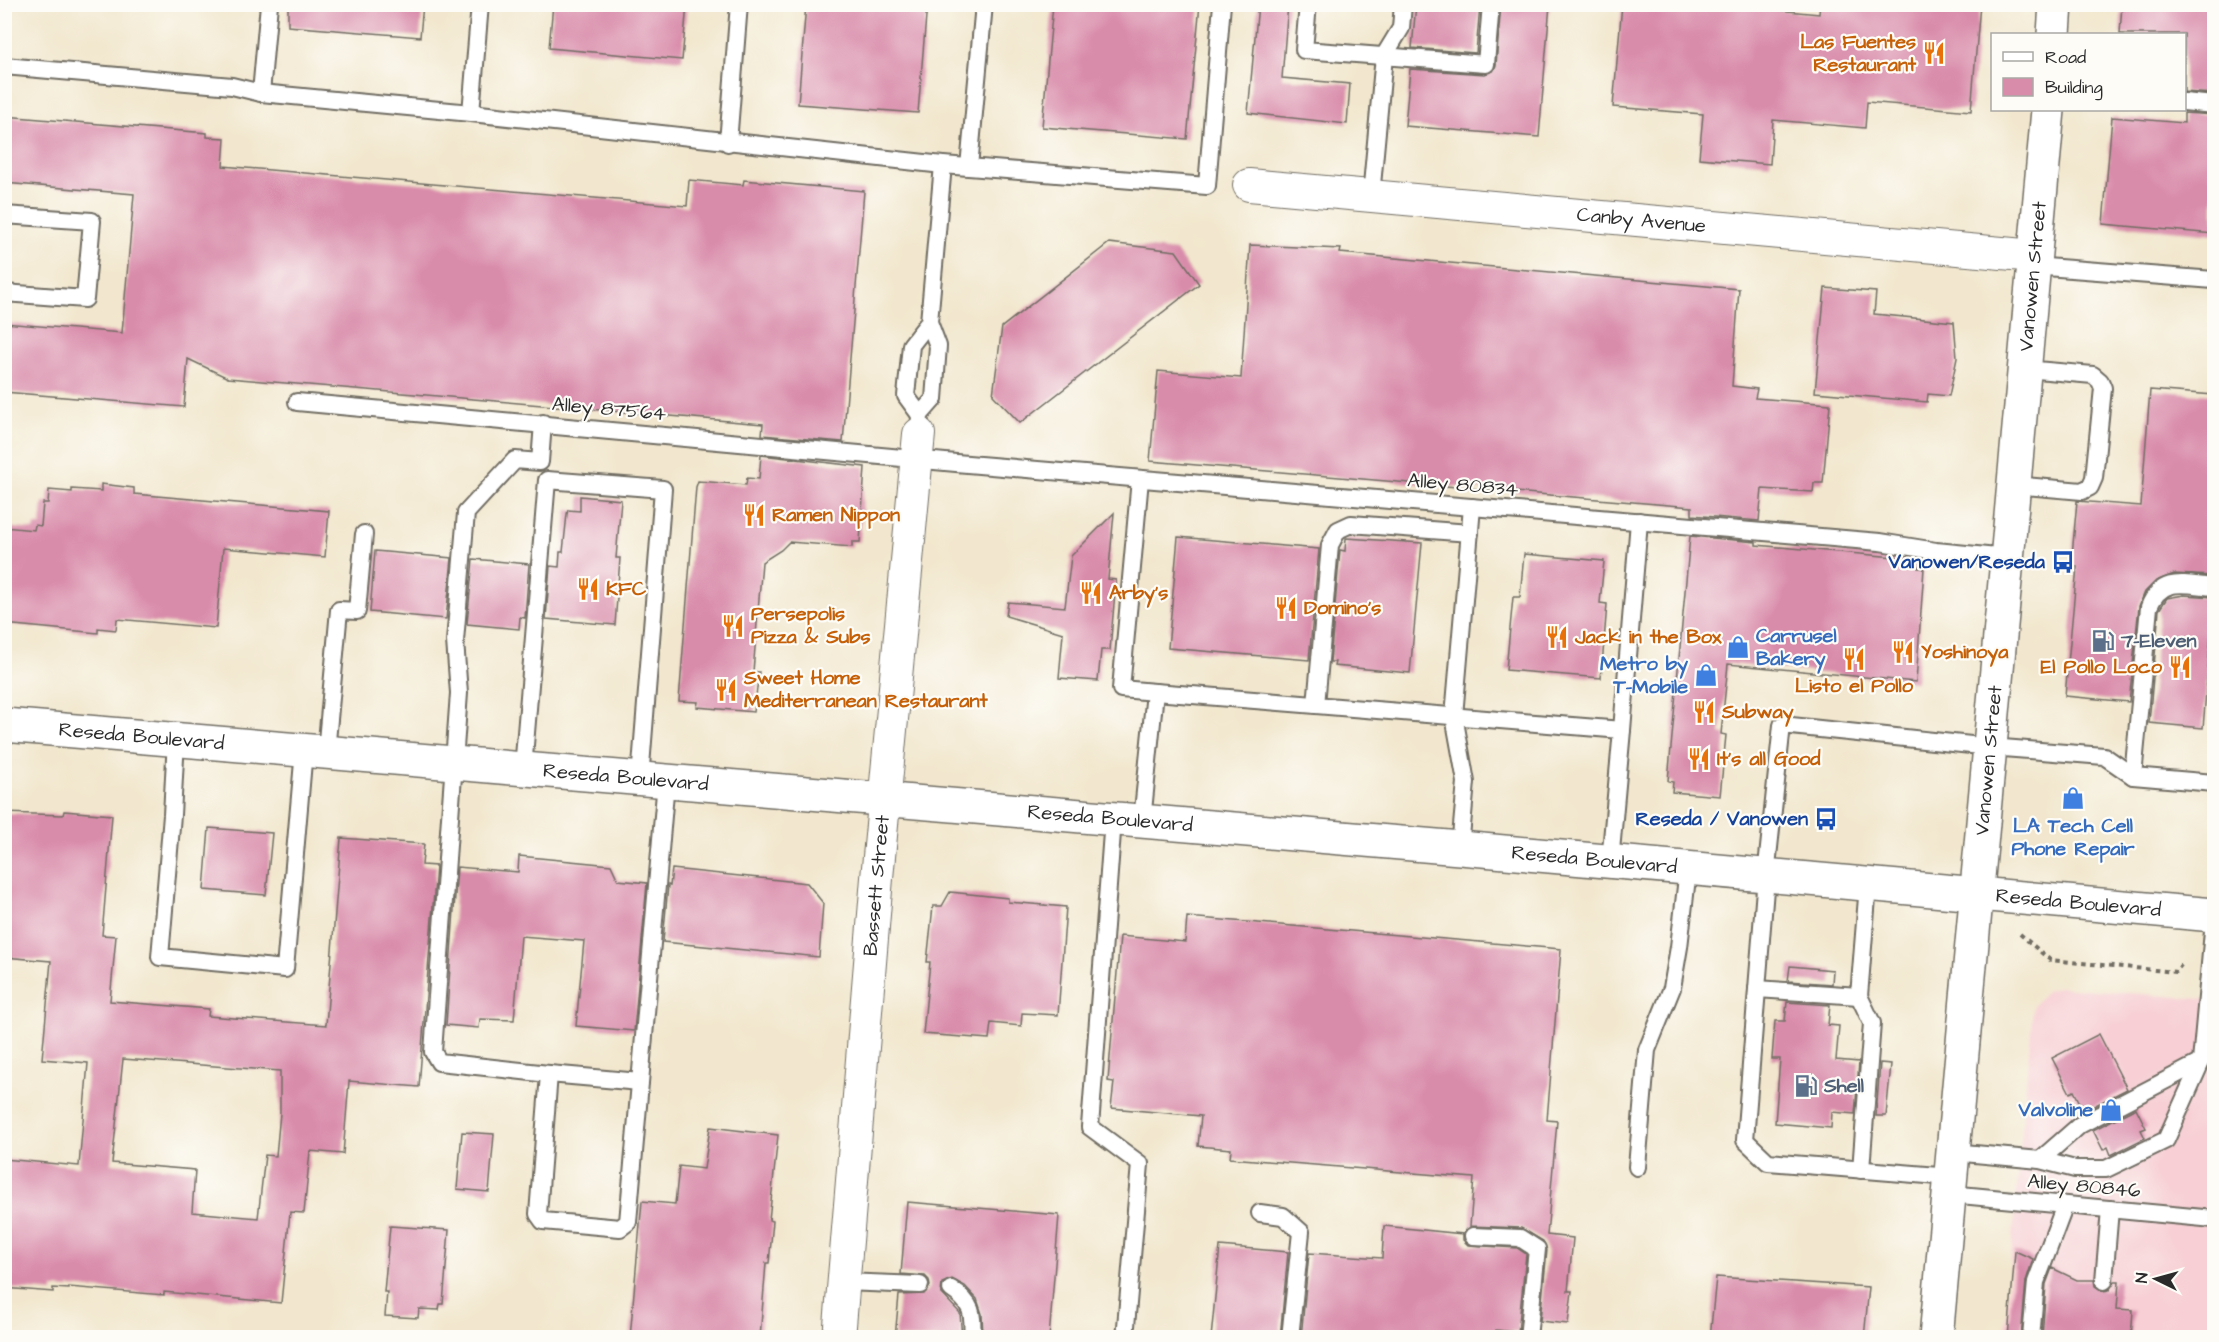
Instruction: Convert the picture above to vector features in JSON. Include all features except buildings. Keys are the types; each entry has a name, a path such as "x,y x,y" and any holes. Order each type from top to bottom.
{"main road":[{"path":"2054,33 2056,4"},
{"name":"Vanowen Street","path":"1936,1338 2048,111"},
{"name":"Reseda Boulevard","path":"4,725 1460,848 2214,915"}],"street":[{"name":"Canby Avenue","path":"1249,185 2034,261"},
{"name":"Bassett Street","path":"839,1338 918,436"}],"lane":[{"path":"261,93 269,4"},
{"path":"471,113 480,4"},
{"path":"728,143 739,4"},
{"path":"969,167 984,4"},
{"path":"4,66 232,86 261,93 471,113 943,165 1207,186 1222,4"},
{"path":"1308,4 1304,50 1486,64 1491,4"},
{"path":"1371,196 1384,56 1401,28 1403,4"},
{"path":"2186,102 2214,105"},
{"path":"918,436 934,399 938,346 929,322 943,165"},
{"path":"4,215 92,221 85,299 4,293"},
{"path":"2034,261 2214,280"},
{"path":"918,436 906,396 911,345 929,322"},
{"path":"2014,485 2082,491 2090,487 2094,478 2103,388 2100,381 2093,375 2024,369"},
{"name":"Alley 87564","path":"297,402 543,423 918,436"},
{"path":"543,423 540,462 515,460 466,513 455,641 459,693 433,1052 439,1062 640,1082"},
{"name":"Alley 80834","path":"918,436 1140,479 1881,542 1936,551 2007,558"},
{"path":"1140,479 1121,689 1622,730"},
{"path":"523,769 547,480 663,489 640,1082 628,1221 620,1228 543,1221 538,1214 549,1074"},
{"path":"1460,848 1466,782 1454,716 1472,507"},
{"path":"1610,862 1639,521"},
{"path":"1316,705 1330,545 1338,530 1351,524 1470,533"},
{"path":"176,739 160,957 285,969 315,751 339,610 357,611 364,534"},
{"path":"2133,776 2149,607 2153,596 2163,587 2175,584 2214,587"},
{"path":"1125,1338 1140,1164 1090,1127 1128,820 1155,692"},
{"path":"2214,783 2133,776 2104,756 1990,747 1782,725 1766,876 1745,1140 1768,1162 1861,1170 1951,1175 2040,1160 2075,1169 2106,1169 2166,1140 2201,1062 2214,920"},
{"path":"1637,1167 1647,1050 1672,988 1688,869"},
{"path":"1861,1170 1872,1023 1859,996 1868,885"},
{"path":"1757,988 1859,996"},
{"path":"2040,1160 2080,1125 2201,1062"},
{"name":"Alley 80846","path":"1951,1175 2065,1206 2214,1219"},
{"path":"2031,1338 2036,1282 2065,1206"},
{"path":"2104,1281 2110,1209"},
{"path":"1260,1213 1283,1216 1301,1232 1290,1338"},
{"path":"1473,1236 1520,1238 1537,1249 1528,1338"},
{"path":"844,1282 920,1285"},
{"path":"951,1289 967,1299 974,1320 972,1338"}],"path":[{"path":"2018,932 2050,960 2176,972 2182,963"}],"shaded area":[{"path":"2060,987 2214,1000 2214,1337 2004,1338 2033,1006 2046,991"}],"place":[{"name":"Las Fuentes Restaurant","path":"1934,53"},
{"name":"Ramen Nippon","path":"754,515"},
{"name":"Vanowen/Reseda","path":"2063,562"},
{"name":"KFC","path":"588,589"},
{"name":"Arby's","path":"1091,593"},
{"name":"Domino's","path":"1286,608"},
{"name":"Persepolis Pizza & Subs","path":"733,626"},
{"name":"Jack in the Box","path":"1557,637"},
{"name":"7-Eleven","path":"2103,641"},
{"name":"Carrusel Bakery","path":"1738,647"},
{"name":"Yoshinoya","path":"1903,652"},
{"name":"Listo el Pollo","path":"1854,659"},
{"name":"El Pollo Loco","path":"2180,667"},
{"name":"Metro by T-Mobile","path":"1706,675"},
{"name":"Sweet Home Mediterranean Restaurant","path":"726,690"},
{"name":"Subway","path":"1704,712"},
{"name":"It's all Good","path":"1699,759"},
{"name":"LA Tech Cell Phone Repair","path":"2073,798"},
{"name":"Reseda / Vanowen","path":"1826,819"},
{"name":"Shell","path":"1806,1086"},
{"name":"Valvoline","path":"2111,1110"}]}
